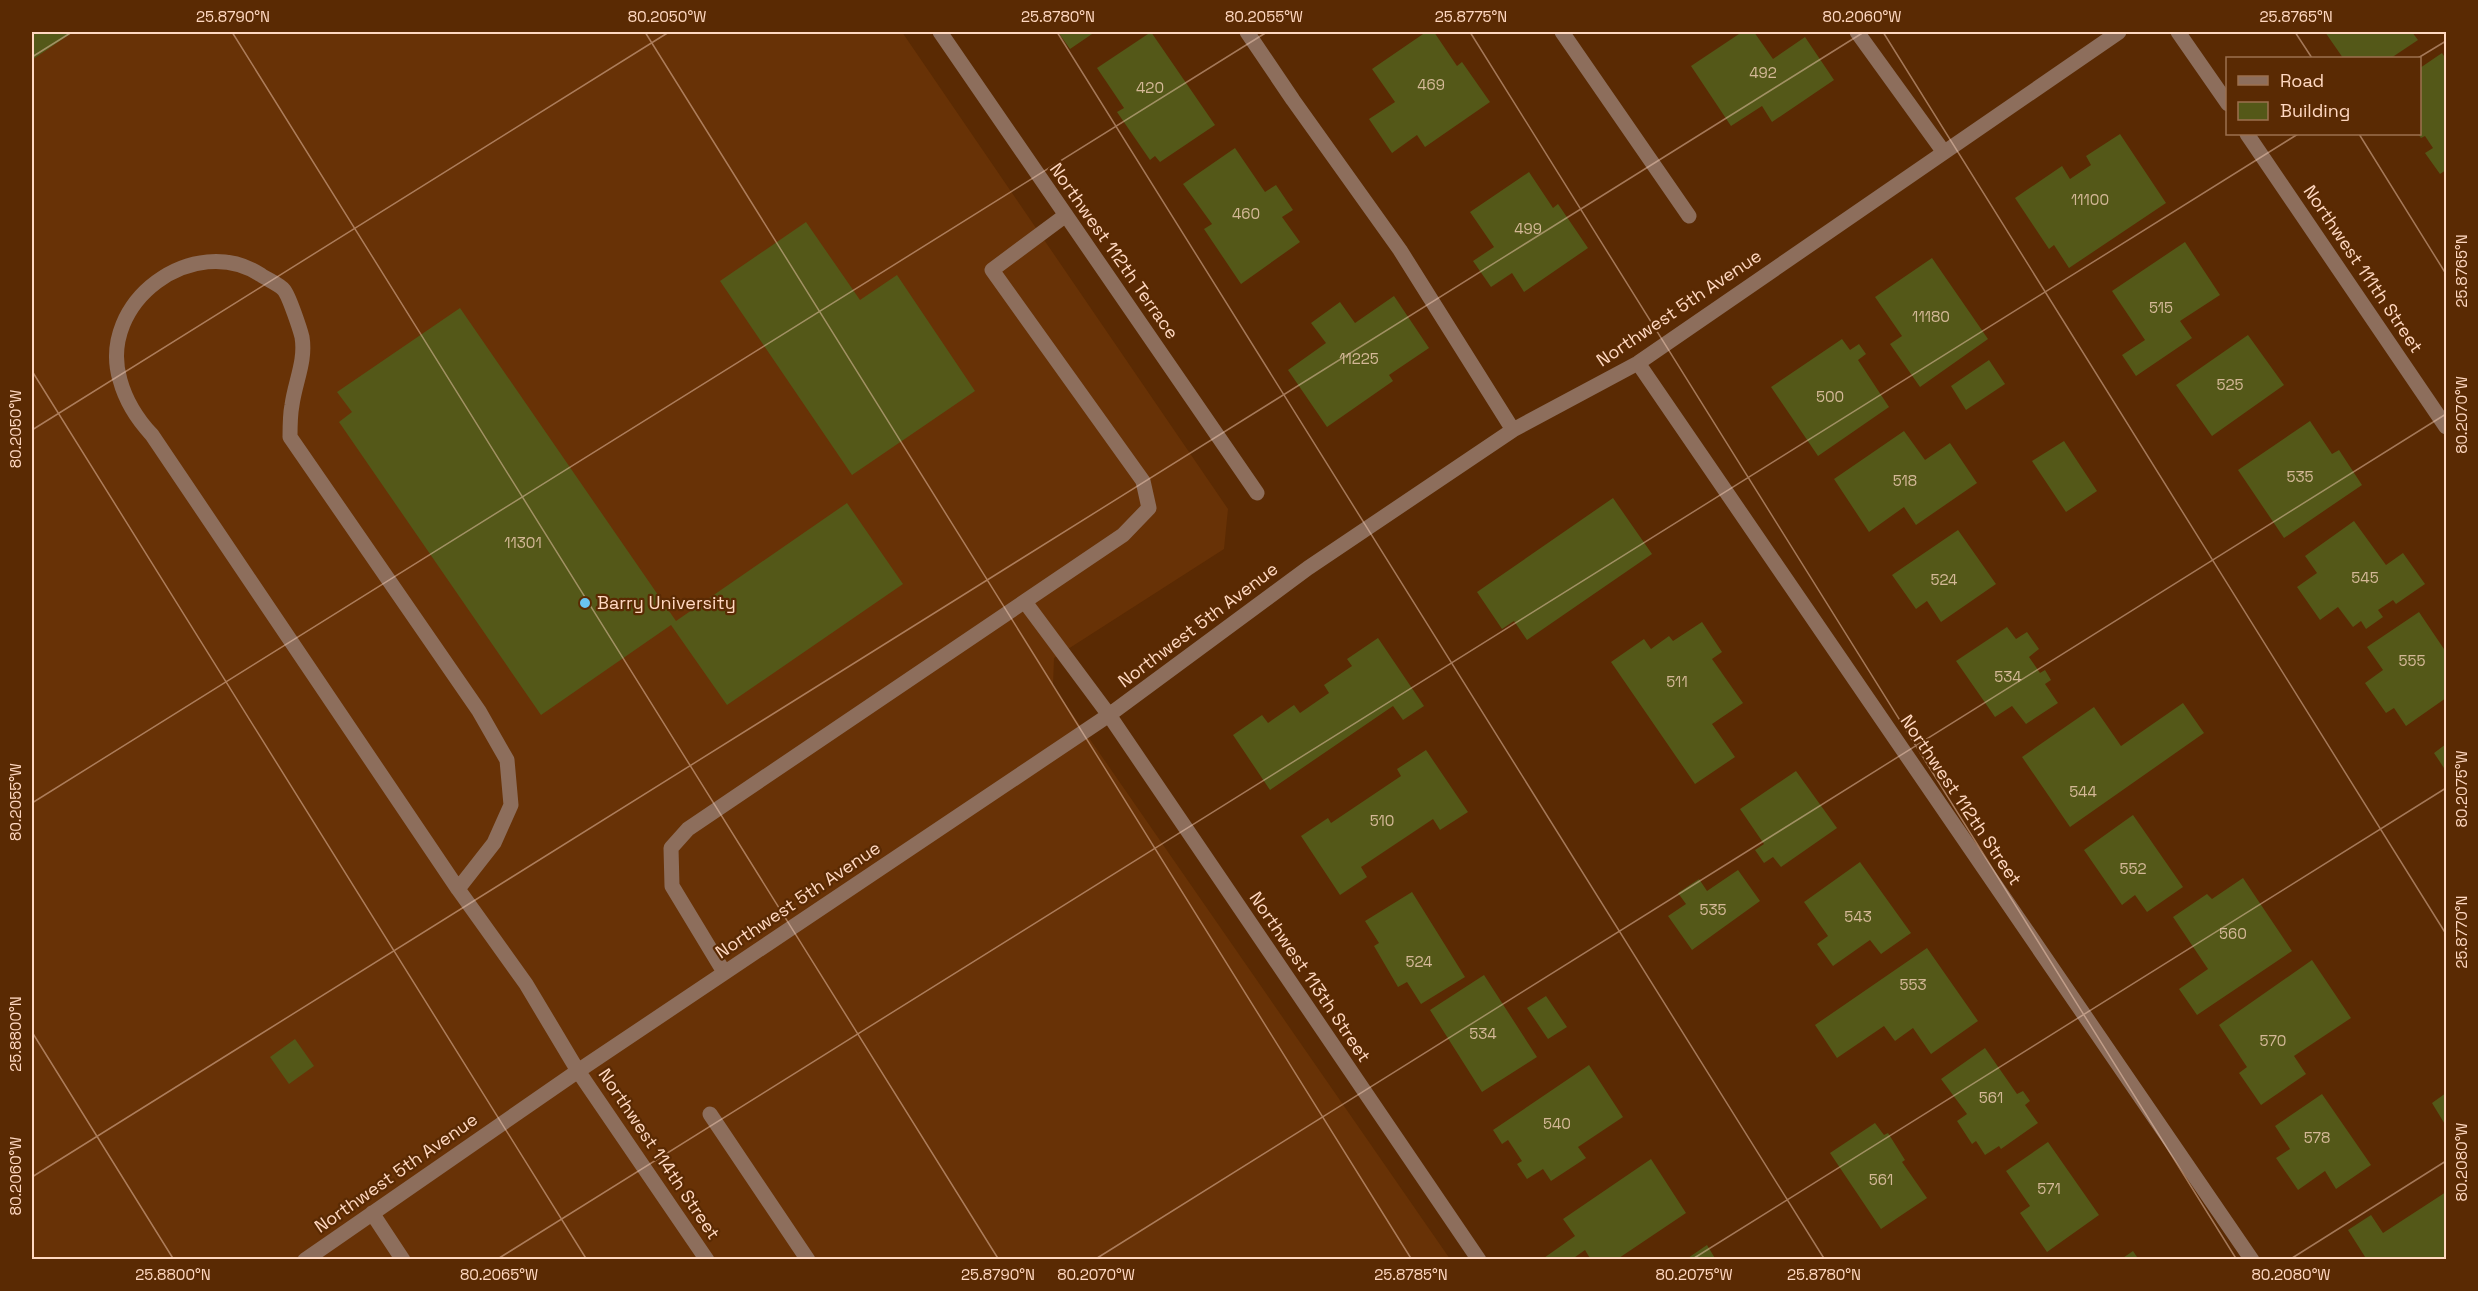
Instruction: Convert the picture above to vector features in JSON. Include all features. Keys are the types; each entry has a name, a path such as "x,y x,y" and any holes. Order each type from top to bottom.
{"street":[{"name":"Northwest 112th Terrace","path":"940,32 1257,493"},
{"path":"1247,32 1400,250 1513,430"},
{"path":"1563,32 1689,216"},
{"path":"1857,32 1943,151"},
{"name":"Northwest 5th Avenue","path":"305,1260 724,972 1109,716 1308,568 1513,430 1638,363 2119,32"},
{"path":"2178,32 2226,101"},
{"name":"Northwest 111th Street","path":"2248,135 2446,427"},
{"path":"724,972 672,886 671,848 688,830 1123,535 1149,508 1143,481 992,270 1066,215"},
{"name":"Northwest 114th Street","path":"458,889 494,843 511,805 507,760 479,711 290,437 292,403 301,370 302,337 285,291 249,267 220,261 195,263 174,269 147,287 131,307 120,335 117,359 119,380 135,416 152,435 458,889 526,984 578,1071 706,1260"},
{"name":"Northwest 112th Street","path":"1638,363 2252,1260"},
{"name":"Northwest 113th Street","path":"1025,602 1109,716 1479,1260"},
{"path":"710,1114 808,1260"},
{"path":"372,1213 403,1260"}],"shaded area":[{"name":"Barry University","path":"32,32 902,32 1228,509 1224,549 1054,658 1053,686 1450,1259 32,1259"}],"building":[{"path":"32,32 73,32 32,60"},
{"path":"1058,32 1095,32 1070,49"},
{"path":"1151,32 1215,125 1160,162 1155,156 1150,160 1117,112 1124,108 1097,68"},
{"path":"1426,32 1434,32 1457,66 1462,62 1490,102 1425,147 1417,135 1392,153 1369,119 1395,102 1372,69"},
{"path":"1742,32 1754,32 1773,59 1805,37 1834,80 1772,122 1762,106 1731,126 1691,66"},
{"path":"2325,32 2412,32 2418,40 2392,57 2342,57"},
{"path":"2442,53 2446,59 2446,170 2440,174 2425,153 2433,148 2425,136 2421,138 2419,135 2421,135 2421,67"},
{"path":"2120,134 2166,203 2069,268 2054,245 2049,249 2015,198 2062,166 2070,179 2091,165 2086,156"},
{"path":"1235,148 1265,192 1276,185 1293,210 1282,217 1300,242 1241,284 1204,229 1212,224 1183,184"},
{"path":"1529,172 1553,208 1558,204 1588,248 1524,292 1512,273 1491,287 1473,261 1494,247 1470,212"},
{"path":"806,222 860,300 897,275 975,391 852,475 720,281"},
{"path":"2185,242 2220,295 2180,321 2192,338 2136,376 2122,355 2145,340 2112,291"},
{"path":"1932,258 1988,339 1920,387 1890,344 1902,336 1875,297"},
{"path":"1394,296 1429,348 1389,375 1393,381 1327,427 1288,370 1326,343 1311,323 1340,302 1355,323"},
{"path":"460,308 676,621 847,503 903,584 727,705 671,625 541,715 339,422 352,412 337,392"},
{"path":"2248,335 2284,385 2212,436 2176,385"},
{"path":"1842,339 1850,350 1859,344 1866,354 1858,360 1889,407 1818,456 1771,387"},
{"path":"1989,360 2005,384 1966,410 1951,386"},
{"path":"2310,421 2332,454 2339,450 2362,485 2284,538 2238,470"},
{"path":"1904,431 1925,460 1950,443 1977,483 1916,525 1904,507 1869,532 1834,479"},
{"path":"2064,441 2097,491 2066,512 2032,461"},
{"path":"1613,498 1652,554 1527,640 1514,621 1502,629 1477,592"},
{"path":"2354,521 2386,565 2403,553 2425,584 2396,604 2393,600 2378,610 2383,617 2366,629 2361,621 2353,627 2338,607 2320,620 2297,587 2317,573 2305,556"},
{"path":"1958,530 1996,584 1941,622 1927,601 1916,609 1892,575"},
{"path":"2419,612 2446,652 2446,698 2406,726 2394,708 2386,713 2365,683 2383,670 2367,647"},
{"path":"1702,622 1722,652 1712,659 1743,703 1712,724 1735,757 1695,784 1611,662 1644,639 1651,649 1669,636 1673,641"},
{"path":"2007,627 2016,639 2027,632 2039,649 2029,657 2040,673 2045,670 2051,680 2045,684 2058,703 2026,724 2012,706 1995,717 1956,661"},
{"path":"1378,638 1424,706 1403,720 1393,706 1270,790 1233,735 1262,715 1268,723 1294,705 1300,713 1329,693 1324,685 1352,666 1347,659"},
{"path":"2183,703 2204,733 2070,827 2022,757 2094,707 2121,746"},
{"path":"2446,744 2446,771 2434,753"},
{"path":"1426,750 1468,812 1440,830 1433,819 1361,867 1367,877 1340,895 1301,836 1328,818 1331,823 1401,776 1397,769"},
{"path":"1796,771 1837,828 1781,867 1773,857 1764,863 1755,850 1764,844 1740,809"},
{"path":"2133,815 2183,887 2147,912 2135,895 2122,905 2084,850"},
{"path":"1860,862 1911,933 1881,954 1870,940 1833,966 1817,944 1828,936 1804,902"},
{"path":"1738,870 1760,901 1692,950 1668,916 1686,904 1678,893 1699,879 1707,891"},
{"path":"2243,878 2292,951 2197,1015 2179,989 2208,969 2173,917 2207,894 2212,899"},
{"path":"1412,892 1465,977 1421,1004 1407,982 1398,987 1374,946 1379,943 1365,921"},
{"path":"1927,948 1978,1021 1931,1054 1913,1028 1895,1041 1884,1026 1837,1058 1815,1025"},
{"path":"2312,960 2351,1018 2294,1056 2306,1074 2261,1105 2239,1073 2247,1067 2219,1025"},
{"path":"1484,975 1537,1057 1482,1092 1430,1010"},
{"path":"1546,996 1567,1027 1548,1039 1527,1008"},
{"path":"295,1039 314,1066 289,1084 270,1057"},
{"path":"1985,1048 2017,1094 2023,1091 2030,1101 2025,1105 2038,1123 2001,1149 1999,1146 1985,1155 1976,1141 1972,1144 1957,1121 1967,1114 1941,1079"},
{"path":"1589,1065 1623,1117 1578,1147 1586,1158 1551,1181 1543,1169 1527,1179 1517,1164 1522,1161 1508,1140 1502,1144 1493,1130"},
{"path":"2446,1093 2446,1126 2432,1103"},
{"path":"2322,1094 2371,1165 2336,1189 2325,1171 2298,1190 2276,1158 2290,1149 2275,1126"},
{"path":"1875,1123 1884,1135 1888,1133 1905,1160 1902,1162 1927,1198 1881,1229 1830,1153"},
{"path":"2048,1142 2099,1215 2047,1252 2020,1213 2030,1206 2006,1171"},
{"path":"1651,1159 1686,1213 1616,1260 1591,1260 1585,1250 1571,1260 1541,1260 1575,1236 1563,1219"},
{"path":"2446,1192 2446,1260 2367,1260 2348,1230 2371,1215 2383,1233"},
{"path":"1707,1245 1716,1260 1685,1260"},
{"path":"2133,1251 2139,1260 2120,1260"}],"place":[{"name":"Barry University","path":"585,603"}]}
